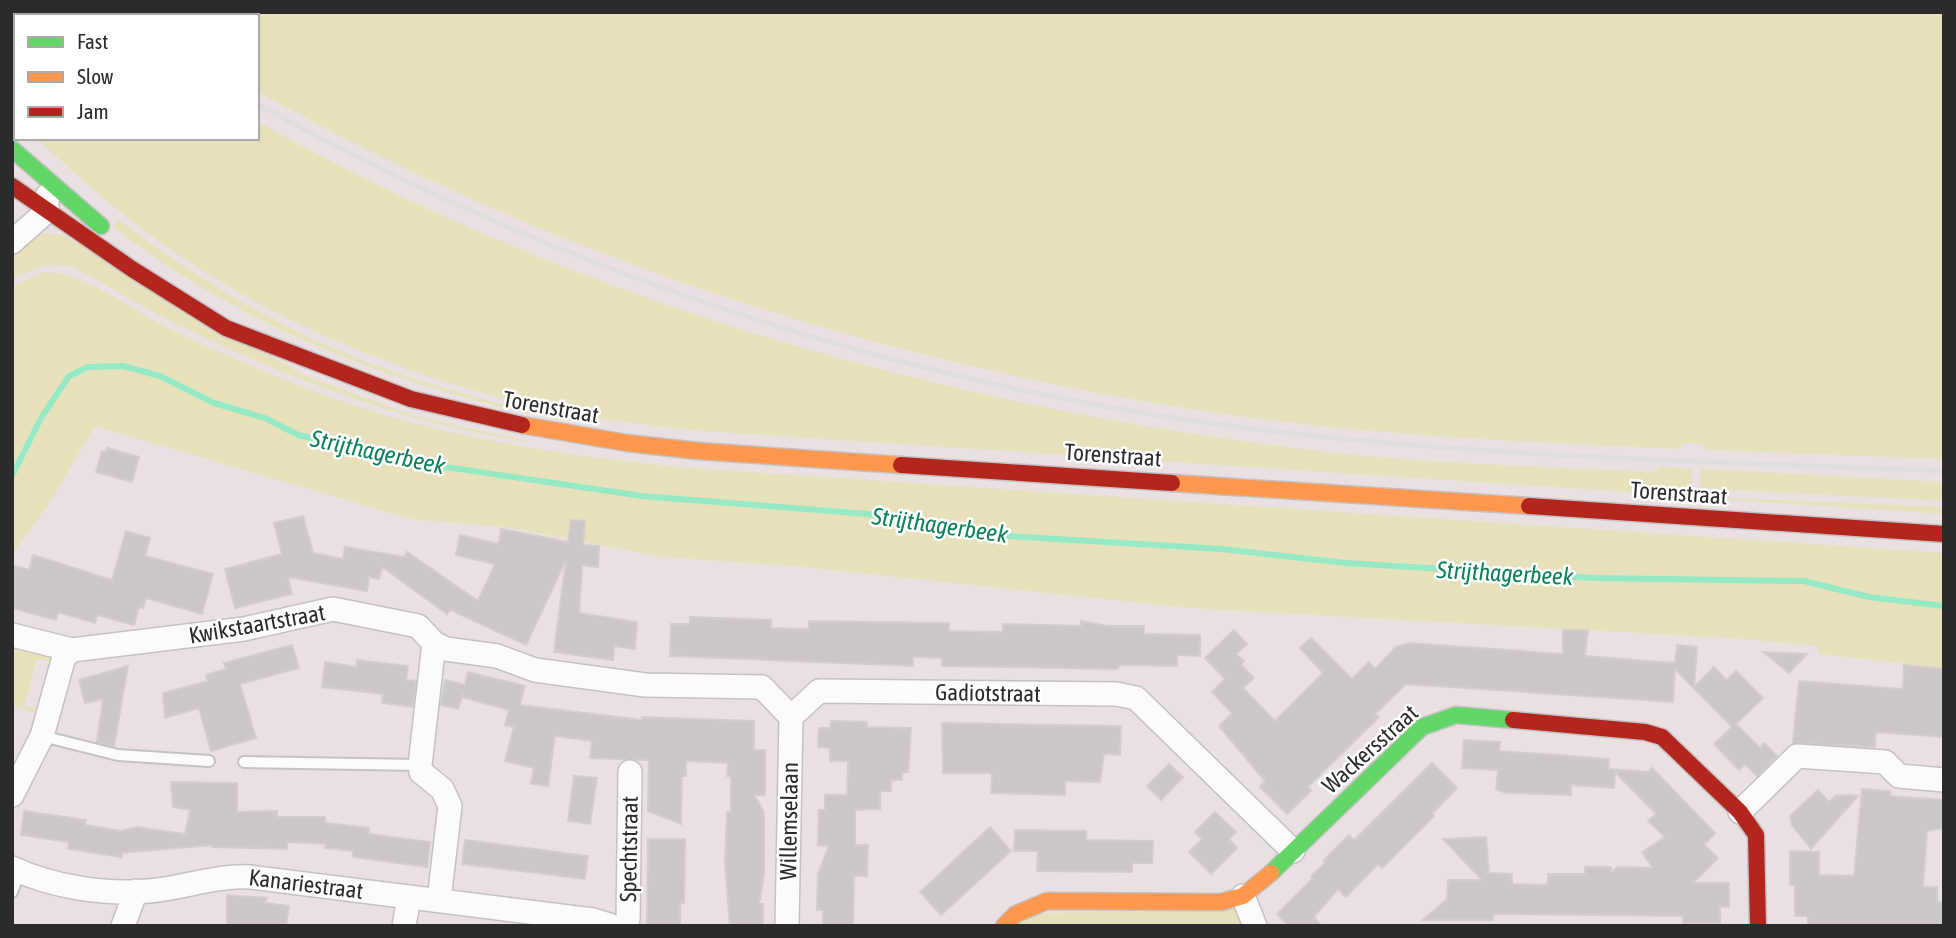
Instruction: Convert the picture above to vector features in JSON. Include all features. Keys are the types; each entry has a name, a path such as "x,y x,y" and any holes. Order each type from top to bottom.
{"street":[{"path":"12,149 113,234"},
{"path":"13,189 47,181"},
{"path":"12,242 47,211 47,181"},
{"name":"Torenstraat","path":"13,189 132,270 226,328 411,399 513,424 627,443 1944,534"},
{"name":"Torenstraat","path":"150,260 292,352"},
{"name":"Kwikstaartstraat","path":"12,635 72,650 244,629 333,609 418,626 434,643 446,649 497,656 535,670 645,685 762,687 791,717"},
{"path":"434,643 420,765 421,772 442,789 450,806 439,901"},
{"path":"12,796 42,736 61,665 72,650"},
{"name":"Gadiotstraat","path":"791,717 819,691 1116,694 1136,698 1293,851"},
{"name":"Wackersstraat","path":"1243,896 1422,727 1438,719 1456,715 1645,732 1662,737 1740,811 1756,835 1758,926"},
{"name":"Willemselaan","path":"787,926 791,717"},
{"path":"1740,811 1797,756 1885,762 1899,776 1944,780"},
{"name":"Spechtstraat","path":"613,924 628,920 630,772"},
{"name":"Kanariestraat","path":"15,877 99,890 136,891 237,876 613,924"},
{"path":"124,926 136,891"},
{"path":"1004,926 1016,914 1047,901 1221,902 1243,896 1255,926"},
{"path":"404,926 409,897"}],"lane":[{"path":"42,736 118,755 209,761"},
{"path":"244,762 420,765"}],"shaded area":[{"path":"12,12 79,12 82,14 14,14 14,120"},
{"path":"126,12 1944,12 1944,459 1706,450 1703,444 1680,443 1683,449 1560,443 1314,425 1192,409 949,361 829,329 710,292 594,250 479,202 367,149 259,92 259,14"},
{"path":"259,122 379,186 505,243 633,293 764,336 897,373 1031,404 1167,429 1303,449 1478,464 1653,472 1662,467 1692,469 1691,496 703,431 576,415 461,387 348,346 293,321 239,293 189,262 100,195 38,140 259,140"},
{"path":"119,220 178,262 239,300 336,349 446,388 576,423 452,394 392,375 275,327 165,264 113,227"},
{"path":"47,233 63,235 306,376 415,416 534,443 440,424 305,381 174,323 71,266 44,265 12,279 12,249 33,236"},
{"path":"45,272 61,274 92,285 196,341 343,402 436,429 530,448 677,467 1944,553 1944,668 1818,654 1818,646 1730,638 1190,608 794,566 663,557 512,528 411,519 95,426 46,508 12,554 12,286"},
{"path":"1701,469 1944,482 1944,501 1699,488"},
{"path":"1699,497 1944,507 1944,514 1703,498"},
{"path":"15,643 56,653 52,662 37,659 24,706 39,710 38,714 12,706"},
{"path":"1237,907 1245,926 1013,926 1029,914"}],"building":[{"path":"107,448 139,457 132,482 96,472 102,451 106,452"},
{"path":"303,516 313,553 343,559 345,547 404,557 407,552 478,601 495,564 456,555 460,535 499,544 501,529 568,542 571,520 585,521 583,545 599,546 598,567 582,565 579,613 637,622 635,649 614,646 613,660 554,652 566,560 526,645 451,610 447,614 382,567 379,579 369,577 367,591 288,577 292,594 235,608 225,569 282,554 274,523"},
{"path":"126,531 150,538 145,556 213,574 202,614 146,598 143,608 139,607 134,625 97,615 95,623 58,612 56,620 12,608 12,565 29,570 33,555 112,580"},
{"path":"690,617 771,620 771,628 809,629 809,621 949,623 949,631 1003,632 1003,624 1081,626 1081,621 1107,626 1144,626 1144,634 1200,635 1200,656 1177,655 1177,666 1120,665 1117,669 942,666 942,658 913,657 913,666 670,656 671,624 690,624"},
{"path":"1234,630 1247,644 1236,654 1244,661 1241,665 1254,678 1243,688 1275,721 1323,673 1300,648 1311,638 1352,679 1369,662 1375,669 1396,647 1409,643 1563,654 1563,630 1588,630 1585,656 1675,663 1677,645 1697,647 1694,687 1714,667 1727,680 1736,671 1763,698 1736,724 1760,748 1764,743 1777,756 1757,776 1745,764 1739,770 1714,744 1732,727 1675,669 1673,702 1406,684 1375,714 1379,717 1308,787 1311,791 1287,814 1260,787 1265,781 1219,726 1232,713 1212,692 1225,679 1205,658"},
{"path":"292,645 299,668 240,684 256,738 211,751 199,708 165,718 163,693 208,681 206,675 226,669 224,663"},
{"path":"1763,652 1807,654 1789,673"},
{"path":"357,660 408,666 406,680 416,681 413,707 382,703 383,694 322,687 325,662 357,667"},
{"path":"1904,665 1944,669 1944,737 1876,732 1875,747 1793,743 1799,681 1903,689"},
{"path":"128,666 114,746 97,742 103,699 85,703 79,680"},
{"path":"468,672 525,686 520,705 642,720 642,717 754,721 754,750 765,750 765,795 754,795 764,812 764,875 759,904 763,904 763,926 730,926 725,864 727,812 731,812 731,776 727,776 728,763 686,761 686,776 682,776 681,824 648,811 649,760 590,758 592,741 555,736 548,786 531,784 534,768 505,761 514,727 505,725 509,710 462,697 463,693 458,709 441,705 445,680 465,685"},
{"path":"831,721 867,722 867,727 911,728 908,772 902,772 902,780 891,780 891,791 880,791 880,809 855,810 855,845 868,845 867,876 854,876 853,926 823,926 823,910 817,910 818,874 829,846 818,845 819,810 825,810 825,795 847,795 848,761 830,761 830,748 818,747 819,728 830,728"},
{"path":"942,723 1121,726 1120,755 1104,754 1100,782 1065,781 1065,795 991,793 992,773 943,773"},
{"path":"1464,740 1500,742 1499,751 1609,759 1608,769 1648,772 1652,768 1715,833 1704,845 1718,858 1693,883 1729,883 1729,907 1720,907 1720,923 1683,923 1683,916 1493,914 1493,920 1423,920 1447,899 1448,880 1482,880 1443,839 1486,837 1489,873 1512,874 1512,884 1548,885 1548,874 1585,874 1585,867 1611,867 1611,872 1618,867 1653,868 1642,852 1665,837 1648,821 1656,814 1615,772 1614,788 1571,785 1571,795 1506,793 1496,789 1498,770 1462,768"},
{"path":"1432,763 1457,788 1432,814 1434,816 1382,868 1378,864 1346,897 1338,889 1314,917 1322,926 1289,926 1277,914 1313,878 1311,876 1325,863 1323,861 1349,835 1354,840"},
{"path":"1169,764 1183,777 1161,800 1147,786"},
{"path":"574,776 597,778 590,824 568,821"},
{"path":"171,782 237,783 237,812 277,811 277,817 325,817 325,823 369,828 369,834 430,842 427,867 353,857 353,851 325,848 326,844 287,842 287,849 212,845 122,853 122,857 68,849 69,842 21,835 24,811 86,820 85,825 122,831 137,827 185,834 190,810 173,807"},
{"path":"1862,789 1890,791 1890,796 1944,800 1944,828 1927,831 1923,887 1937,887 1937,902 1944,902 1944,926 1808,926 1808,916 1795,916 1795,885 1790,885 1790,851 1819,852 1819,875 1854,876"},
{"path":"1818,790 1829,802 1836,795 1858,796 1811,849 1792,825 1790,816"},
{"path":"1215,812 1236,832 1229,839 1237,848 1211,874 1189,852 1202,839 1195,832"},
{"path":"990,827 1011,851 941,915 920,892"},
{"path":"1015,830 1086,831 1086,840 1153,841 1152,863 1132,863 1132,872 1037,871 1038,851 1014,851"},
{"path":"648,839 685,839 684,903 680,903 680,926 647,926"},
{"path":"465,840 588,856 585,879 462,864"},
{"path":"227,895 267,898 265,903 289,906 286,926 227,926"}],"waterway":[{"name":"Strijthagerbeek","path":"12,476 41,418 69,376 88,367 123,366 160,376 214,403 265,418 298,435 446,467 642,496 868,514 977,534 1222,549 1346,563 1594,578 1804,581 1869,597 1944,606"}],"railway":[{"path":"259,105 378,167 501,224 674,292 852,348 1034,393 1217,424 1398,444 1580,456 1944,471"}],"traffic: fast":[{"path":"12,149 101,226"},
{"path":"1271,873 1422,727 1456,715 1513,720"}],"traffic: slow":[{"path":"522,425 627,443 698,451 901,465"},
{"path":"1172,483 1529,506"},
{"path":"1004,926 1016,914 1047,901 1221,902 1243,896 1271,873"}],"traffic: jam":[{"path":"12,186 132,269 226,328 411,399 522,425"},
{"path":"901,465 1172,483"},
{"path":"1529,506 1944,534"},
{"path":"1513,720 1645,732 1662,737 1740,812 1756,835 1758,926"}]}
